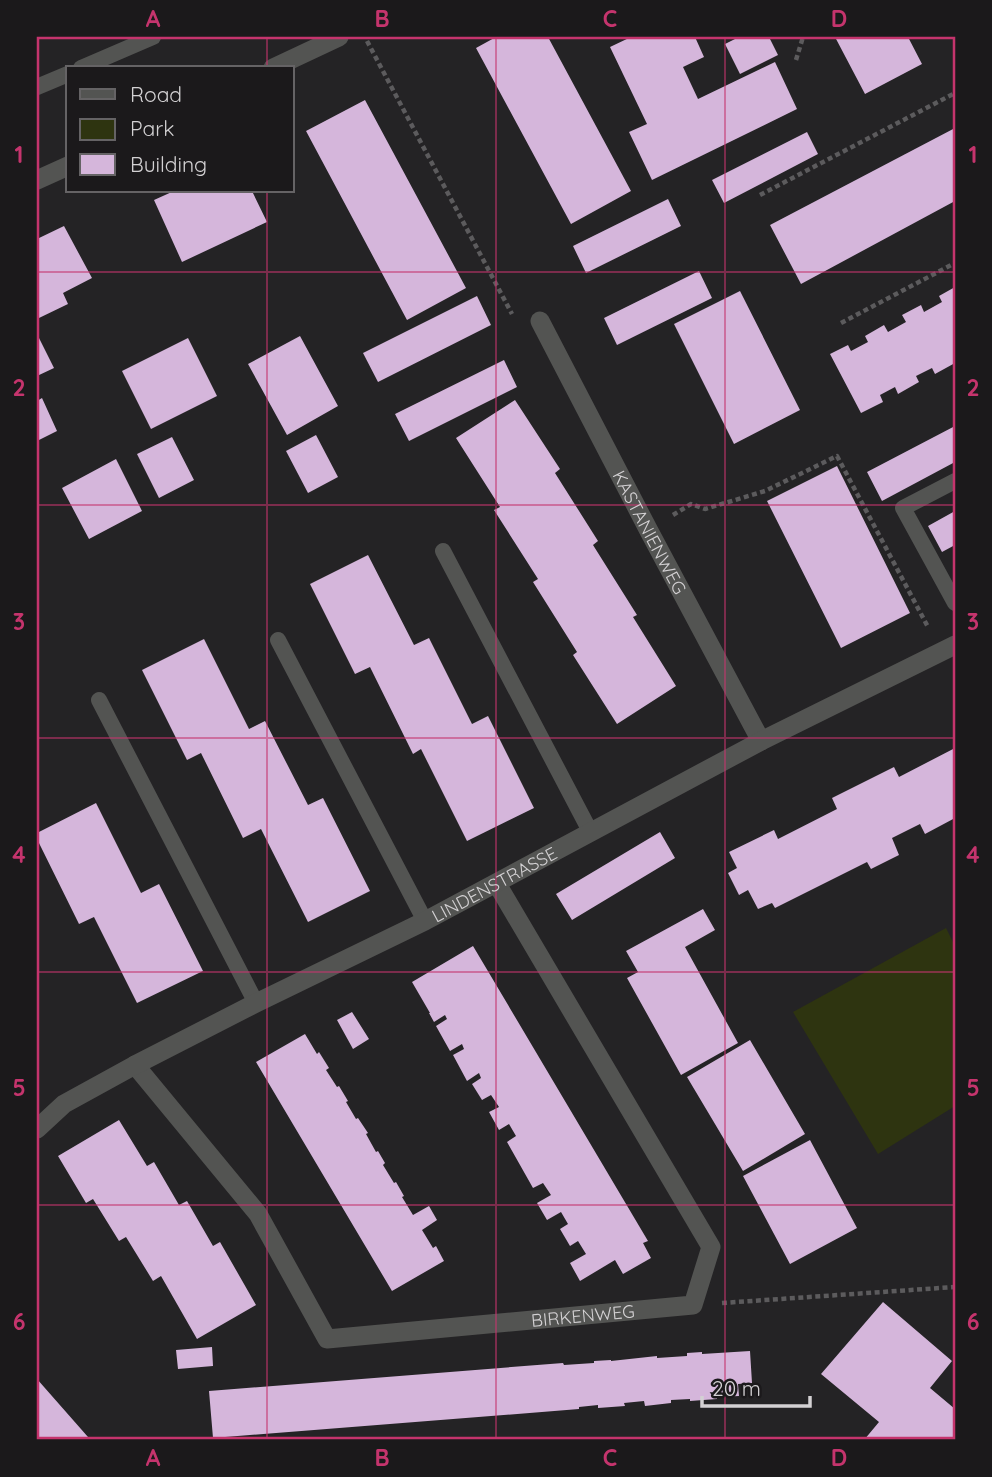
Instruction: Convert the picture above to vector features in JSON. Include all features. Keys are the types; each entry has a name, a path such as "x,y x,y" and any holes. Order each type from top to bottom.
{"street":[{"path":"277,66 339,37"},
{"path":"37,180 66,167"},
{"name":"KASTANIENWEG","path":"540,321 761,741"},
{"name":"LINDENSTRASSE","path":"37,1129 64,1104 135,1065 425,921 761,741 948,649"},
{"path":"497,884 711,1247 693,1305"},
{"name":"BIRKENWEG","path":"135,1065 258,1214 327,1339 693,1305"}],"lane":[{"path":"85,66 153,37"},
{"path":"37,88 66,75"},
{"path":"955,481 903,508 955,603"},
{"path":"443,551 591,833"},
{"path":"278,639 425,921"},
{"path":"99,701 256,1003"}],"path":[{"path":"365,37 514,319"},
{"path":"796,60 803,37"},
{"path":"760,195 955,93"},
{"path":"841,323 955,263"},
{"path":"649,531 691,504 705,509 765,491 837,456 948,649"},
{"path":"693,1305 955,1287"}],"green space":[{"path":"946,928 955,946 955,1106 878,1154 793,1012"}],"building":[{"path":"496,37 548,37 631,191 571,224 476,48"},
{"path":"631,37 695,37 704,57 683,67 698,99 775,62 797,109 652,180 629,132 647,124 610,47"},
{"path":"739,37 769,37 778,55 740,74 725,44"},
{"path":"835,37 908,37 922,64 865,94"},
{"path":"365,100 466,288 407,320 306,131"},
{"path":"955,128 955,201 801,284 770,225"},
{"path":"807,132 818,154 724,203 712,180"},
{"path":"172,192 252,192 267,222 182,262 154,200"},
{"path":"668,199 681,226 586,273 573,246"},
{"path":"64,226 92,278 63,293 68,304 39,318 37,239"},
{"path":"699,271 712,298 617,345 604,318"},
{"path":"955,287 955,363 935,374 932,368 916,376 919,382 898,394 895,387 880,395 883,402 861,413 830,354 848,345 851,351 868,342 865,336 884,325 888,332 906,322 902,315 921,305 924,312 942,302 939,296"},
{"path":"740,291 800,410 734,444 674,324"},
{"path":"477,296 491,325 378,382 363,353"},
{"path":"37,334 54,368 37,376"},
{"path":"300,336 338,406 287,435 248,364"},
{"path":"188,338 217,396 151,429 122,371"},
{"path":"504,360 517,387 409,441 395,414"},
{"path":"42,398 57,431 37,441 37,401"},
{"path":"515,400 560,469 555,473 598,541 593,545 637,615 633,617 676,686 617,724 573,655 577,652 533,582 538,579 494,510 500,507 456,438"},
{"path":"955,426 955,462 882,501 867,472"},
{"path":"316,435 338,477 308,493 286,451"},
{"path":"172,437 194,480 159,498 137,454"},
{"path":"116,459 142,511 89,539 62,488"},
{"path":"837,466 910,613 841,648 767,501"},
{"path":"955,511 955,545 942,552 928,526"},
{"path":"368,555 414,645 429,638 472,724 488,716 534,808 467,841 421,749 413,754 370,667 355,674 310,584"},
{"path":"204,639 249,729 265,721 308,805 323,798 370,891 308,922 261,829 243,838 201,753 187,760 142,670"},
{"path":"955,748 955,818 925,834 920,824 892,838 899,855 871,869 867,862 775,908 772,903 758,909 748,890 739,895 728,873 737,868 729,852 774,830 778,839 837,809 832,798 894,767 899,777"},
{"path":"96,803 141,893 159,884 203,971 137,1003 94,917 79,924 37,839 37,833"},
{"path":"660,832 675,858 572,920 556,894"},
{"path":"703,909 715,930 685,947 738,1043 681,1075 627,978 638,972 626,951"},
{"path":"473,946 648,1241 643,1243 651,1258 623,1274 615,1260 580,1281 570,1263 586,1254 578,1241 570,1246 560,1229 568,1224 561,1212 547,1220 537,1203 551,1195 543,1183 533,1188 507,1142 516,1136 509,1124 499,1130 489,1112 499,1107 491,1095 482,1100 472,1084 481,1078 479,1073 467,1081 453,1055 464,1049 462,1044 450,1051 436,1026 447,1019 445,1015 434,1022 412,982"},
{"path":"352,1012 369,1039 353,1049 337,1020"},
{"path":"305,1034 329,1068 326,1070 337,1087 339,1086 356,1119 358,1118 368,1133 366,1134 376,1152 378,1151 385,1163 383,1165 394,1183 396,1182 413,1215 429,1206 437,1220 422,1230 433,1248 436,1246 444,1261 392,1291 256,1062"},
{"path":"750,1040 805,1134 743,1171 687,1077"},
{"path":"119,1120 147,1166 154,1162 179,1205 187,1201 213,1246 220,1242 256,1305 197,1339 161,1276 153,1281 126,1237 119,1241 93,1199 86,1203 58,1156"},
{"path":"810,1140 857,1228 790,1264 743,1176"},
{"path":"883,1302 952,1361 930,1388 955,1409 955,1440 864,1440 879,1422 821,1374"},
{"path":"212,1347 213,1366 178,1369 176,1350"},
{"path":"750,1351 752,1383 738,1384 739,1396 690,1401 671,1400 671,1403 645,1406 644,1401 624,1403 625,1406 598,1408 598,1405 579,1409 213,1438 209,1391 657,1356 687,1356 687,1353"},
{"path":"37,1379 88,1437 85,1440 37,1440"}]}
